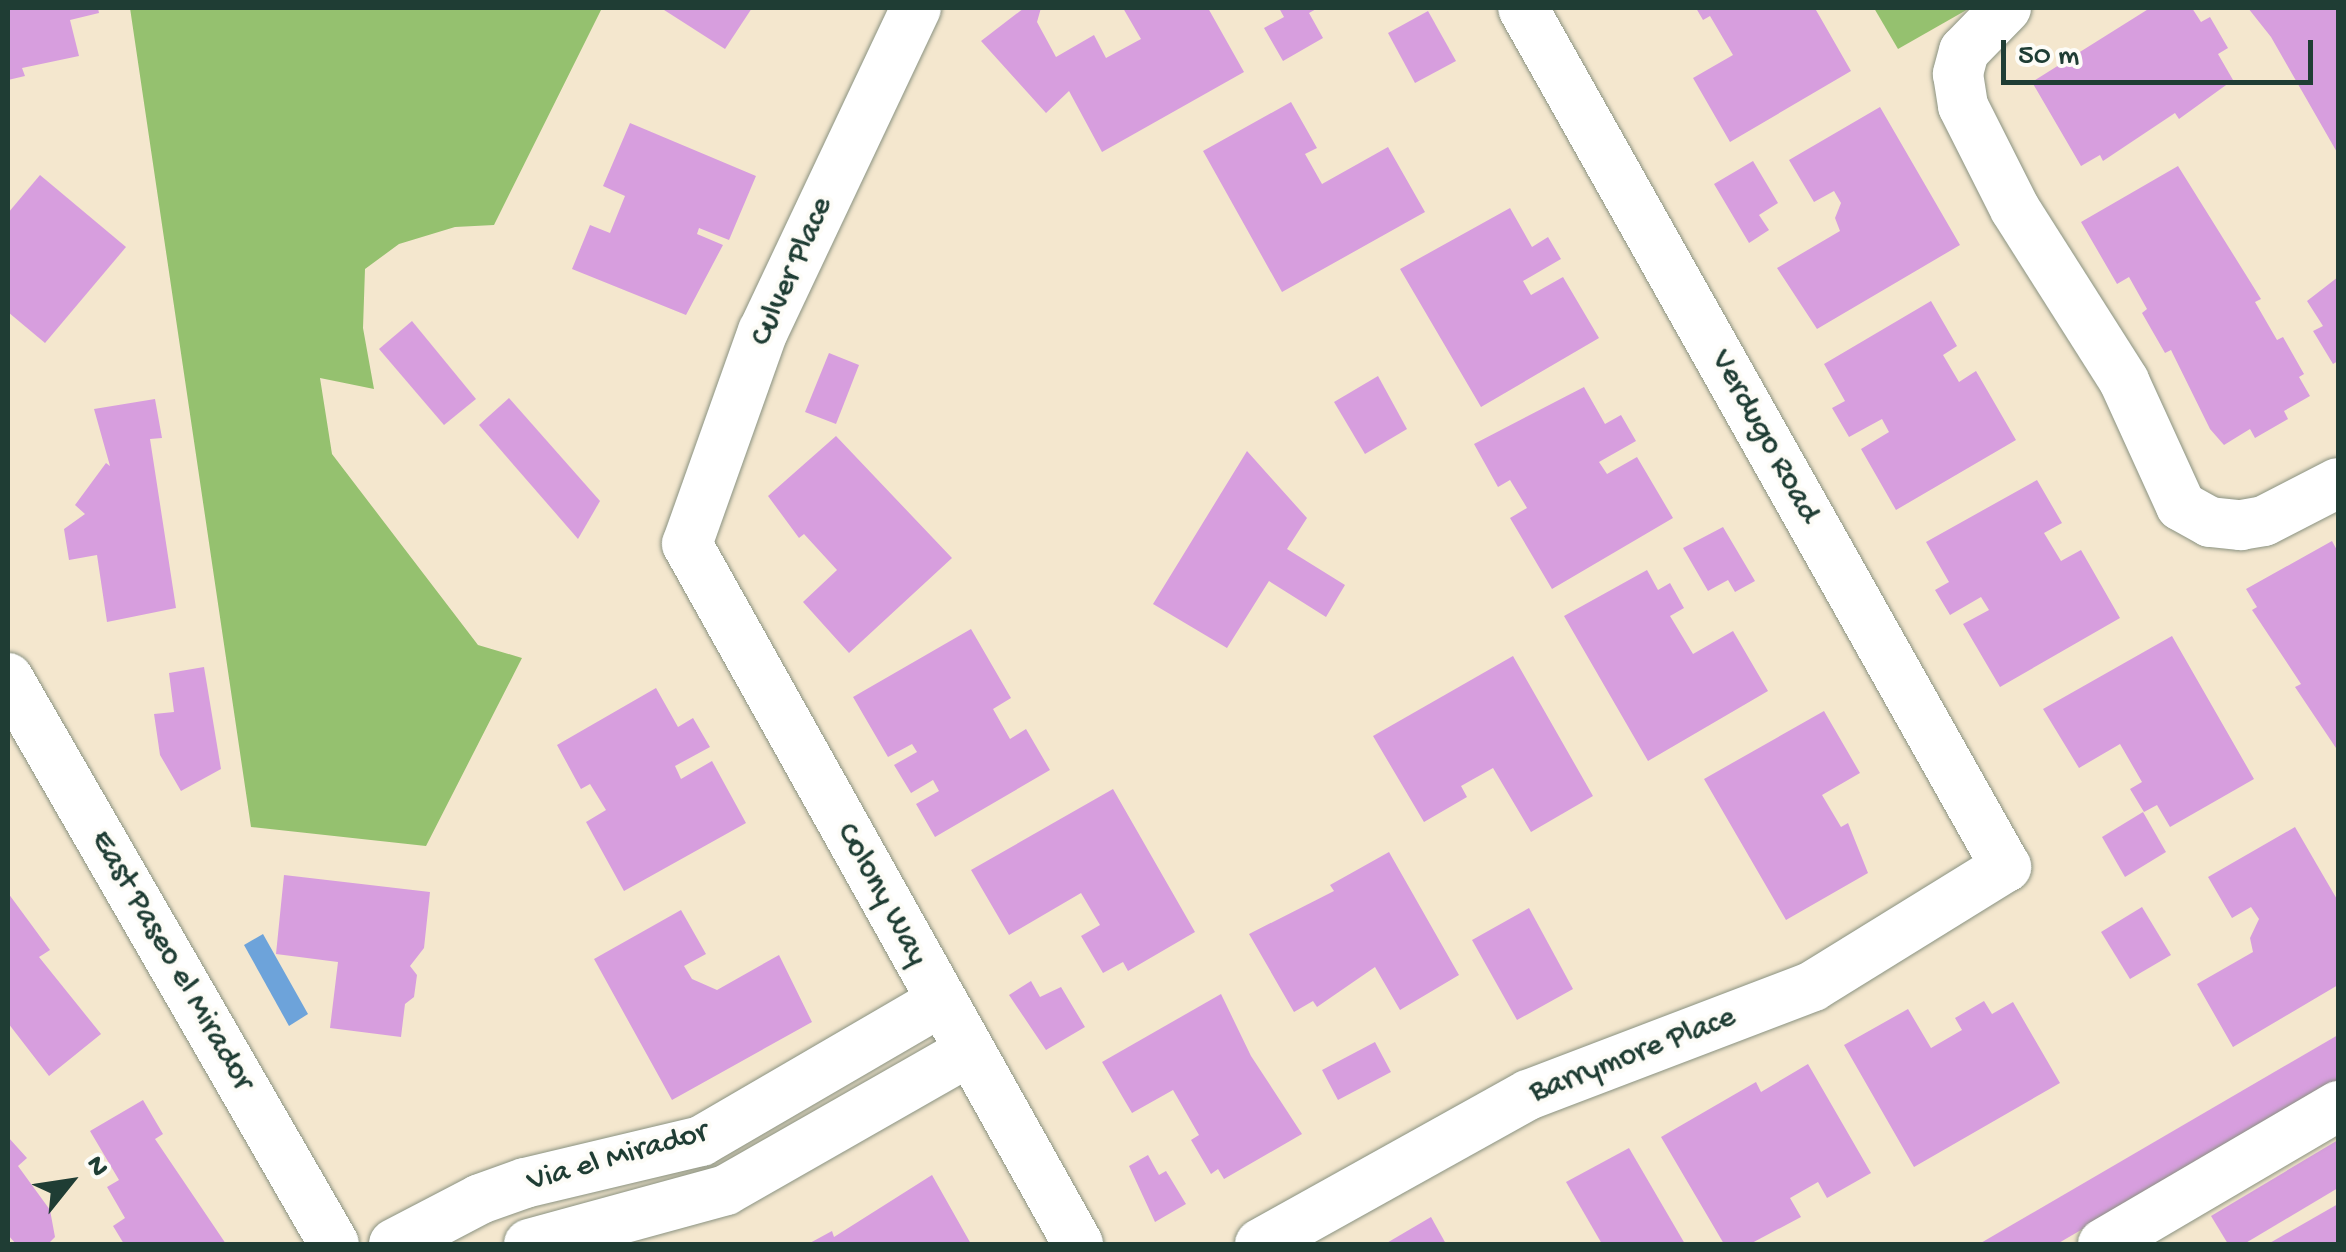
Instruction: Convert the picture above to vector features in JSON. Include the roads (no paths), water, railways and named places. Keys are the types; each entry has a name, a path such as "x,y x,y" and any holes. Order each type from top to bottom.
{"street":[{"name":"Culver Place","path":"687,544 763,331 916,8"},
{"name":"Verdugo Road","path":"1523,8 2006,867"},
{"path":"2006,8 1964,52 1958,74 1963,106 2015,209 2124,381 2181,506 2210,522 2241,525 2264,521 2338,482"},
{"name":"Colony Way","path":"687,544 1078,1244"},
{"name":"East Paseo el Mirador","path":"8,678 334,1244"},
{"name":"Barrymore Place","path":"1260,1244 1528,1095 1813,986 2006,867"},
{"name":"Via el Mirador","path":"394,1244 480,1199 525,1183 701,1141 940,1002"},
{"name":"Via el Mirador","path":"529,1244 726,1190 968,1052"},
{"path":"2102,1244 2338,1106"}],"water":[{"path":"263,934 308,1014 289,1026 244,945"}]}
